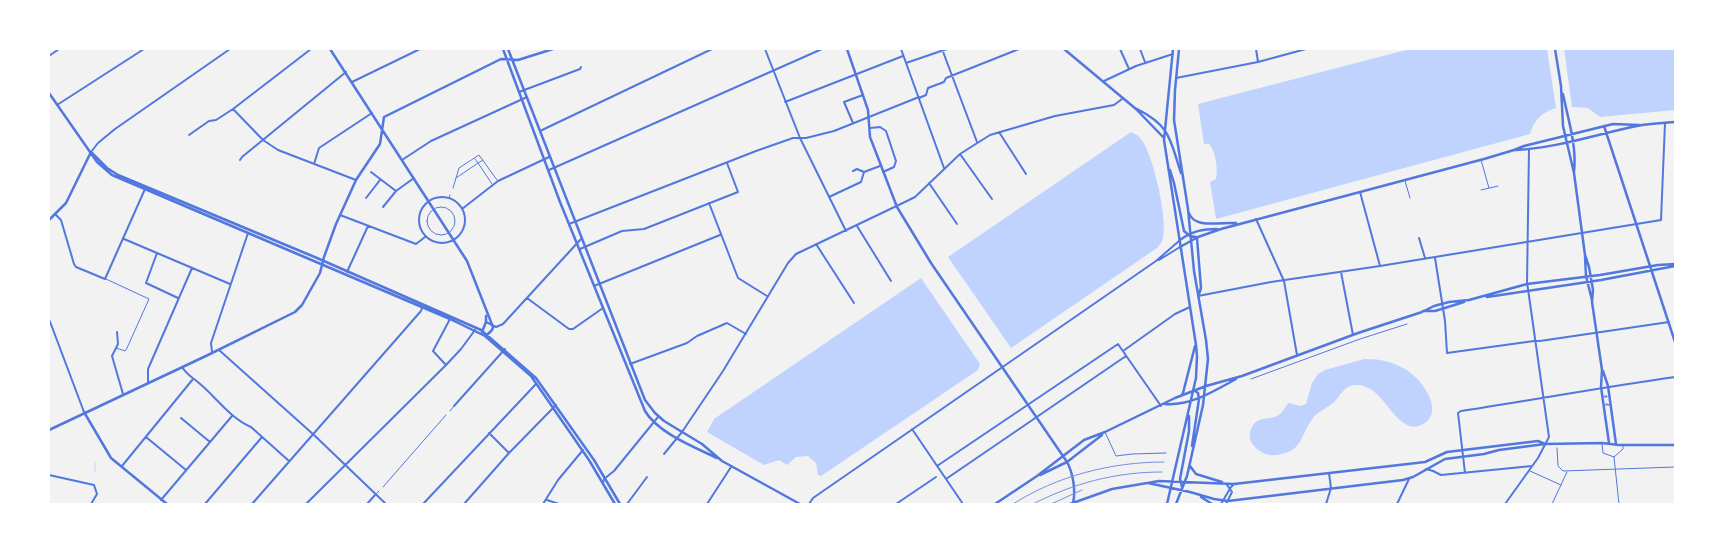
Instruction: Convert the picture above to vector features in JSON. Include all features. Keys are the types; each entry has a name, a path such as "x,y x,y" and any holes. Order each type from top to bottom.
{"street":[{"path":"49,56 59,49"},
{"path":"57,105 144,49"},
{"path":"49,220 66,203 91,152 98,142 230,49"},
{"path":"189,135 209,121 216,120 233,109 311,49"},
{"path":"330,49 454,239 470,268 492,326 492,330 486,335"},
{"path":"352,82 420,49"},
{"path":"503,49 569,224 603,308 643,398 658,416 702,444 720,460"},
{"path":"508,49 582,239 645,411 654,422 677,437 800,504"},
{"path":"49,430 295,312 304,302 320,273 340,215 356,180 380,144 382,120 386,115 495,61 518,60 553,49"},
{"path":"539,131 712,49"},
{"path":"765,49 800,138 846,231"},
{"path":"549,170 822,49"},
{"path":"847,49 870,117 870,137 897,207 931,263 1067,462 1074,496 1072,504"},
{"path":"901,49 944,168"},
{"path":"906,63 947,49"},
{"path":"569,224 793,138 818,136 919,98 926,95 928,88 1019,49"},
{"path":"1064,49 1165,130 1172,140 1184,182"},
{"path":"1120,49 1129,69"},
{"path":"1140,49 1145,62"},
{"path":"1167,504 1194,391 1197,369 1196,345 1164,140 1173,49"},
{"path":"1176,504 1190,464 1204,396 1207,350 1189,235 1188,209 1174,115 1179,49"},
{"path":"1256,49 1258,62"},
{"path":"1176,78 1258,62 1306,49"},
{"path":"1555,49 1571,134 1575,164 1574,174"},
{"path":"942,50 977,142"},
{"path":"1104,81 1145,62 1173,54"},
{"path":"785,102 903,56"},
{"path":"519,92 581,67"},
{"path":"240,160 346,72"},
{"path":"1561,86 1562,119 1574,174 1585,255 1586,282 1592,302 1602,370 1601,387 1609,443"},
{"path":"49,93 97,162 109,173 322,265 423,306"},
{"path":"853,123 844,102 863,95"},
{"path":"402,160 431,141 527,97"},
{"path":"664,454 682,432 746,334 767,296 792,258 816,244 897,207 914,197 960,154 977,142 999,132 1056,116 1114,105 1123,98"},
{"path":"49,101 53,100"},
{"path":"1136,108 1164,140"},
{"path":"233,109 263,140 278,150 356,180"},
{"path":"314,165 318,148 372,113"},
{"path":"809,504 813,498 1156,261 1198,237 1256,219 1604,126 1675,122"},
{"path":"1198,296 1661,220 1665,123"},
{"path":"1514,150 1529,150 1639,125"},
{"path":"1604,126 1675,342"},
{"path":"870,128 880,127 884,129 896,161 894,168 883,172"},
{"path":"999,132 1026,174"},
{"path":"1505,504 1529,471 1549,435 1527,284 1529,150"},
{"path":"960,154 992,198"},
{"path":"453,188 459,168 480,155 498,181"},
{"path":"462,209 498,181 549,157"},
{"path":"475,158 493,185"},
{"path":"456,178 483,160"},
{"path":"1480,160 1489,188"},
{"path":"580,249 622,231 644,229 738,192 727,162"},
{"path":"1168,164 1184,231 1189,235 1198,237"},
{"path":"853,170 857,169 864,172 881,166"},
{"path":"364,168 396,191"},
{"path":"829,198 861,182 864,172"},
{"path":"384,207 396,191 414,178"},
{"path":"366,198 381,180"},
{"path":"1404,180 1410,198"},
{"path":"929,183 958,224"},
{"path":"1481,190 1498,186"},
{"path":"105,279 145,188"},
{"path":"1360,192 1380,266"},
{"path":"438,197 450,197 462,209 465,217 464,226 459,235 454,239 440,243 426,237 420,229 418,218 423,206 429,200 438,197"},
{"path":"709,203 738,278 767,296"},
{"path":"444,206 454,213 455,224 449,232 438,235 429,227 427,218 434,209 444,206"},
{"path":"1188,209 1191,218 1197,222 1239,224"},
{"path":"55,214 61,220 76,267 147,298 148,301 125,351 116,348"},
{"path":"340,215 416,244 426,237"},
{"path":"1256,219 1284,281 1297,355"},
{"path":"347,272 368,225"},
{"path":"857,226 891,281"},
{"path":"1156,261 1179,240 1189,235 1205,229 1221,229"},
{"path":"248,232 323,261 482,332 538,382 620,504"},
{"path":"212,353 211,342 248,232"},
{"path":"594,286 720,235"},
{"path":"1198,237 1196,239 1201,288 1198,296"},
{"path":"1419,238 1425,258"},
{"path":"124,239 230,284"},
{"path":"486,322 498,327 503,324 582,239"},
{"path":"816,244 854,303"},
{"path":"157,253 146,283 179,298"},
{"path":"1585,255 1592,282 1592,302"},
{"path":"1434,257 1445,321 1447,353 1669,322"},
{"path":"1422,312 1442,309 1527,284 1650,266 1675,265"},
{"path":"1480,297 1592,282 1675,265"},
{"path":"148,382 148,369 192,268"},
{"path":"1341,272 1353,335"},
{"path":"527,298 568,329 573,329 603,308"},
{"path":"995,504 1037,476 1084,440 1181,396 1441,304 1469,300"},
{"path":"252,504 421,311 423,306"},
{"path":"1123,351 1175,314 1190,307"},
{"path":"482,332 486,322 486,314"},
{"path":"446,365 433,350 450,318"},
{"path":"49,319 84,412 109,456 166,504"},
{"path":"628,365 687,343 697,336 728,324 746,334"},
{"path":"1251,379 1407,324"},
{"path":"306,504 446,365 461,349 476,328"},
{"path":"117,332 116,348 112,356 123,394"},
{"path":"937,466 1118,344 1161,406"},
{"path":"1181,396 1196,345"},
{"path":"219,350 314,434 386,504"},
{"path":"450,411 504,350"},
{"path":"946,479 1126,356"},
{"path":"182,367 186,374 233,415 290,461"},
{"path":"1602,370 1608,386 1616,444"},
{"path":"1165,404 1176,405 1199,399 1242,376"},
{"path":"1465,474 1459,412 1601,387 1675,377"},
{"path":"121,468 193,379"},
{"path":"423,504 538,382"},
{"path":"1192,454 1193,431 1199,399 1198,393 1194,391"},
{"path":"464,504 509,453 555,406"},
{"path":"1182,489 1180,482 1189,431 1189,410"},
{"path":"161,500 233,415"},
{"path":"383,487 446,415"},
{"path":"602,483 604,478 614,471 658,416"},
{"path":"181,418 210,442"},
{"path":"912,429 963,504"},
{"path":"1105,432 1116,456 1166,453"},
{"path":"1037,476 1067,462 1105,432"},
{"path":"489,433 509,453"},
{"path":"205,504 262,437"},
{"path":"146,438 186,470"},
{"path":"1072,504 1112,489 1148,483 1185,481 1232,485 1425,462 1447,452 1462,450 1538,441 1545,444"},
{"path":"1602,443 1603,453 1614,457"},
{"path":"1228,503 1232,500 1409,478 1444,459 1545,444 1675,445"},
{"path":"1614,457 1623,449 1623,445"},
{"path":"1557,448 1558,466 1560,469 1567,471 1675,467"},
{"path":"584,450 615,504"},
{"path":"544,504 557,482 584,450"},
{"path":"1614,457 1619,504"},
{"path":"1190,464 1196,474 1225,484"},
{"path":"1426,469 1441,475 1532,466"},
{"path":"707,504 732,467"},
{"path":"1529,471 1561,485"},
{"path":"1553,504 1567,471"},
{"path":"1326,504 1330,488 1329,473"},
{"path":"49,475 94,485 97,490 96,497 91,504"},
{"path":"627,504 647,477"},
{"path":"896,504 936,477"},
{"path":"1397,504 1409,478"},
{"path":"1172,488 1180,482"},
{"path":"1148,483 1182,489 1228,503"},
{"path":"1221,504 1232,485"},
{"path":"1228,503 1232,492 1232,485"},
{"path":"367,504 379,491"},
{"path":"1195,493 1212,504"},
{"path":"547,500 560,504"}],"water":[{"path":"1410,49 1547,49 1556,108 1539,117 1530,134 1216,219 1210,182 1216,179 1216,161 1209,144 1204,144 1198,104"},
{"path":"1564,49 1675,49 1675,110 1600,117 1588,108 1572,107"},
{"path":"1131,132 1140,138 1146,147 1155,172 1163,217 1164,229 1161,242 1157,248 1011,348 948,257"},
{"path":"921,278 980,364 978,370 821,476 818,475 816,463 808,456 796,457 787,465 779,460 764,465 707,432 714,419"},
{"path":"1364,359 1393,363 1418,379 1429,396 1432,406 1430,418 1418,426 1408,426 1368,388 1360,385 1350,386 1332,404 1315,416 1300,442 1291,451 1284,454 1269,455 1257,449 1250,435 1255,423 1259,420 1276,416 1289,403 1301,406 1306,404 1312,383 1318,374 1325,370"}],"waterway":[{"path":"95,463 95,471"}],"tram line":[{"path":"1013,504 1066,478 1105,468 1164,462"}],"railway":[{"path":"1033,504 1064,490 1096,480 1128,474 1162,472"},
{"path":"1051,504 1082,490"}]}
